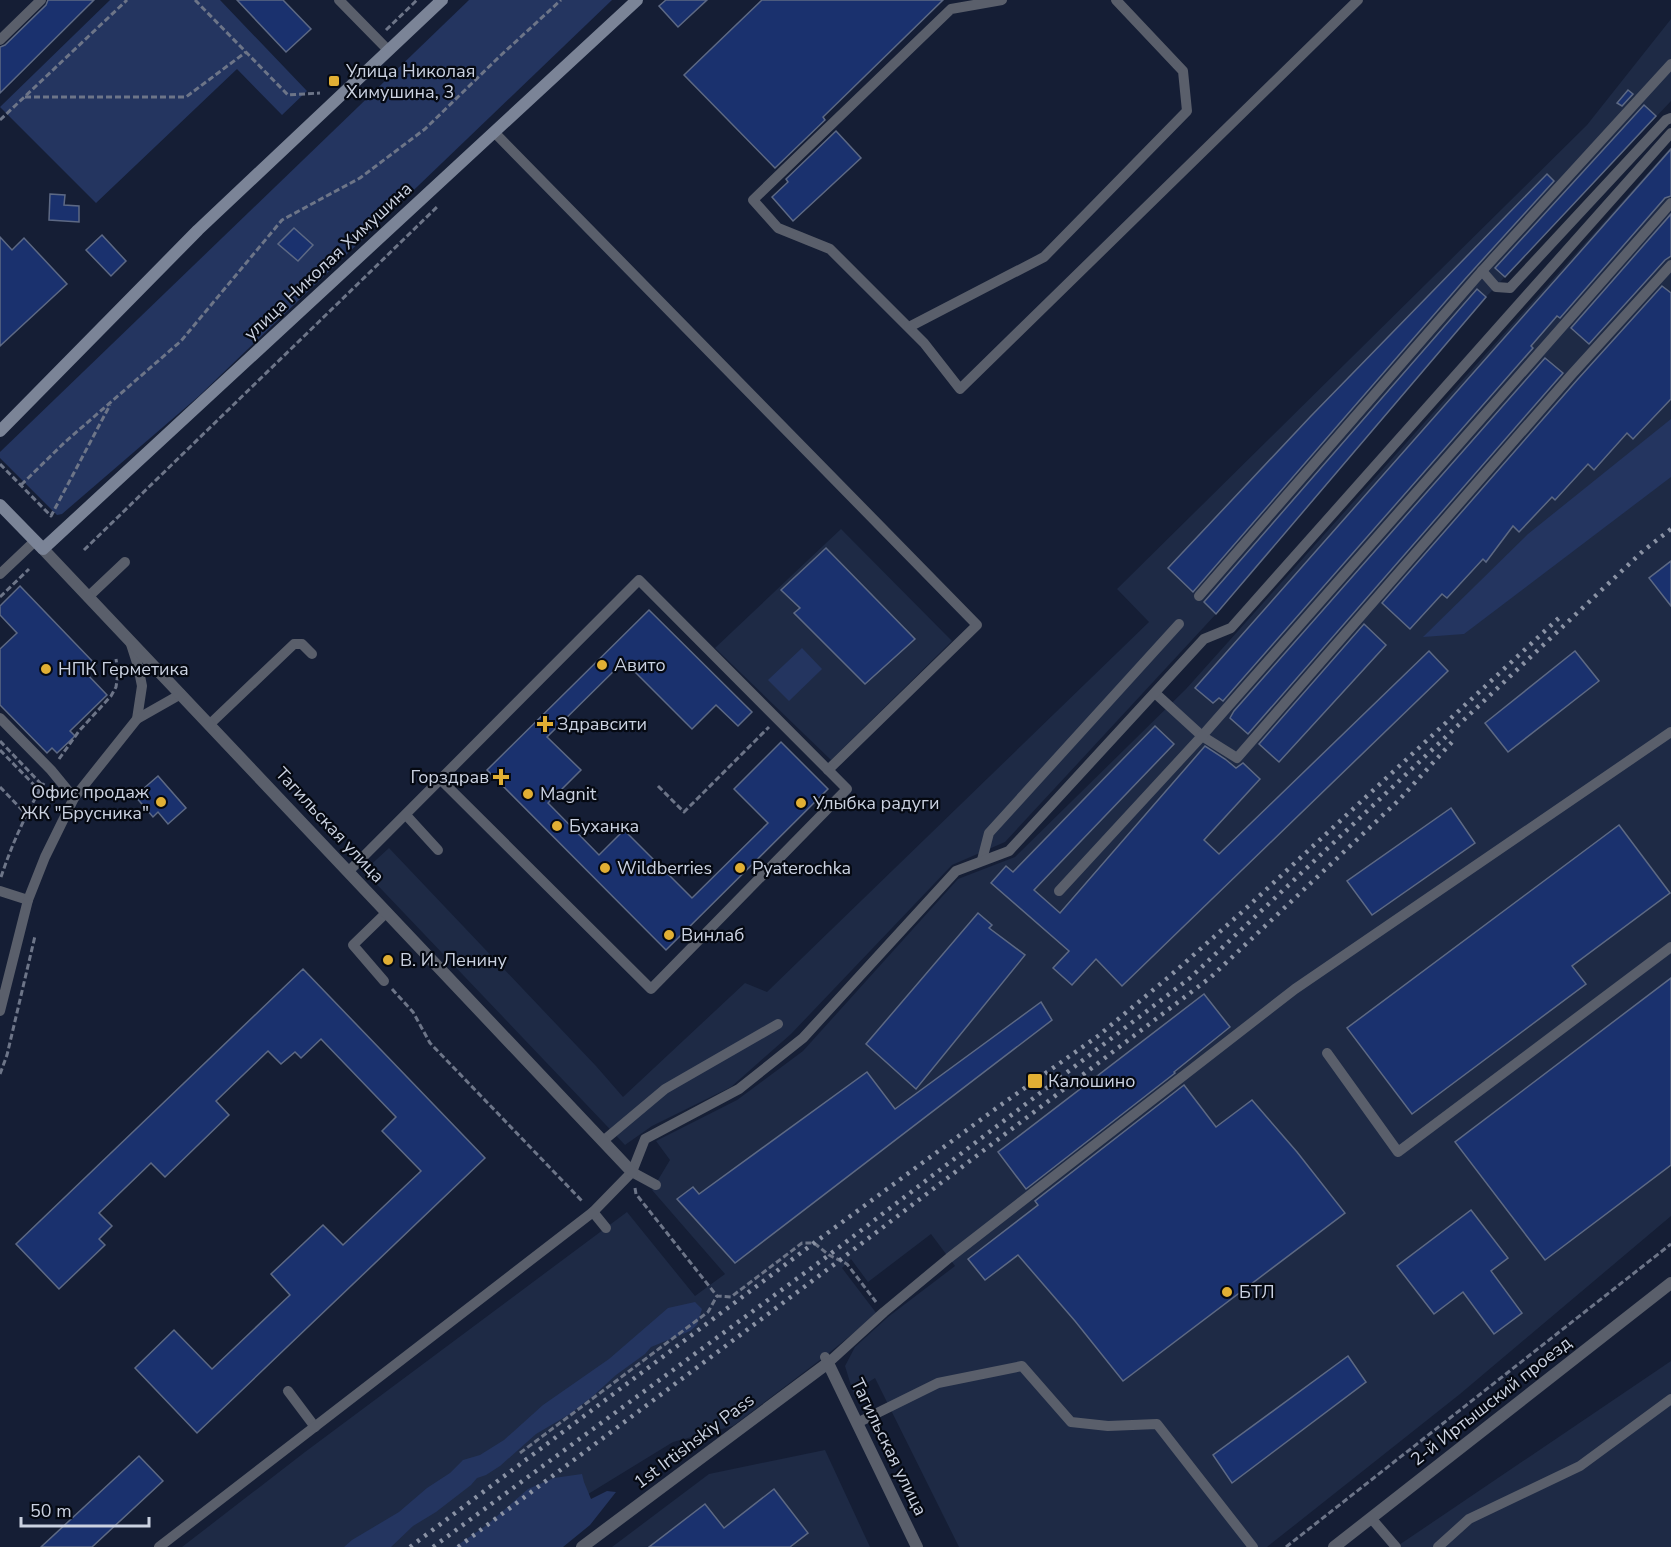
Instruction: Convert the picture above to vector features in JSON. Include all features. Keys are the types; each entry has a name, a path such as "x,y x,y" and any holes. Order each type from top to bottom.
{"main road":[{"path":"0,431 198,230 441,0"},
{"name":"улица Николая Химушина","path":"39,545 637,0"},
{"name":"Тагильская улица","path":"0,505 39,545"}],"street":[{"name":"Тагильская улица","path":"39,545 632,1172"},
{"name":"2-й Иртышский проезд","path":"1334,1547 1671,1283"},
{"name":"Тагильская улица","path":"826,1360 917,1547"},
{"name":"1st Irtishskiy Pass","path":"582,1547 826,1360"}],"lane":[{"path":"0,40 40,0"},
{"path":"339,0 388,50"},
{"path":"1002,0 951,9 753,200 778,228 830,249 924,343 960,389 1359,0"},
{"path":"909,327 1044,257 1187,111 1183,71 1116,0"},
{"path":"1199,596 1482,271 1671,64"},
{"path":"1482,271 1496,287 1510,288 1666,120 1671,118"},
{"path":"494,132 977,625 942,655 828,770"},
{"path":"159,1547 593,1212 632,1172 645,1140 739,1089 803,1038 956,871 1010,851 1204,639 1231,628 1671,133"},
{"path":"1059,891 1202,736 1671,203"},
{"path":"1155,693 1202,736 1237,758 1564,383 1671,265"},
{"path":"0,574 39,545"},
{"path":"88,597 125,562"},
{"path":"349,871 639,580 847,789 651,989 441,780"},
{"path":"982,860 989,833 1179,624"},
{"path":"130,640 142,686 137,719"},
{"path":"210,724 294,644 302,644 312,654"},
{"path":"0,1011 28,900 45,857 74,798 137,719 182,694"},
{"path":"0,718 51,770 74,798"},
{"path":"826,1360 949,1258 1295,990 1671,732"},
{"path":"406,814 438,850"},
{"path":"0,891 28,900"},
{"path":"384,981 353,945 387,912"},
{"path":"1327,1053 1398,1152 1671,947"},
{"path":"603,1141 665,1089 778,1024"},
{"path":"632,1172 656,1185"},
{"path":"593,1212 606,1228"},
{"path":"857,1423 938,1383 1023,1366 1071,1422 1108,1425 1157,1424 1253,1547"},
{"path":"288,1391 315,1426"},
{"path":"1438,1547 1469,1520 1580,1466 1671,1399"},
{"path":"1371,1518 1396,1547"}],"path":[{"path":"0,120 127,0"},
{"path":"195,0 288,95 320,93"},
{"path":"21,485 65,442 181,341 282,220 360,178 425,129 498,57 561,0"},
{"path":"25,97 186,97 246,52"},
{"path":"84,550 444,200"},
{"path":"0,464 51,516 111,403"},
{"path":"0,597 29,569"},
{"path":"0,880 26,814 51,770 79,731 111,696 116,687 118,673 116,659"},
{"path":"658,786 684,812 768,729"},
{"path":"0,741 42,785"},
{"path":"0,750 39,790"},
{"path":"0,787 26,814"},
{"path":"0,1074 7,1055 37,926"},
{"path":"384,981 413,1012 430,1043 593,1212"},
{"path":"632,1172 636,1194 717,1296 731,1298 802,1243 814,1243 847,1264 884,1312"},
{"path":"1286,1547 1671,1244"},
{"path":"520,1453 708,1312 717,1296"}],"shaded area":[{"path":"110,0 220,0 307,91 282,115 237,69 96,203 0,107"},
{"path":"469,0 612,0 199,396 62,514 57,515 0,458 0,452"},
{"path":"1671,19 1671,101 1486,297 1216,614 1005,842 952,865 791,1034 731,1087 652,1126 625,1145 364,871 389,848 623,1097 745,983 767,992 1149,622 1117,589 1587,125"},
{"path":"1671,147 1671,1216 1460,1394 1267,1547 959,1547 875,1378 853,1392 845,1366 855,1347 888,1317 955,1266 931,1234 868,1282 851,1259 842,1268 877,1314 733,1426 673,1442 567,1507 550,1547 182,1547 305,1452 627,1212 695,1296 725,1274 652,1190 670,1160 656,1141 737,1100 803,1051 958,879 1015,857 1186,689"},
{"path":"1671,419 1671,477 1464,634 1423,637 1528,534"},
{"path":"841,529 952,641 831,760 715,648"},
{"path":"802,648 822,669 789,701 768,680"},
{"path":"695,1302 702,1309 697,1325 690,1331 651,1347 570,1414 536,1434 500,1466 477,1478 436,1512 413,1526 391,1547 344,1547 399,1512 427,1488 450,1473 463,1460 480,1455 504,1440 543,1405 609,1359 668,1308"},
{"path":"1671,1361 1671,1547 1396,1547"},
{"path":"825,1450 870,1547 612,1547 709,1474"},
{"path":"582,1474 591,1499 607,1491 616,1492 590,1525 563,1547 455,1547 487,1525 528,1489 554,1478"}],"building":[{"path":"48,0 94,0 0,93 0,47 5,45 46,5"},
{"path":"237,0 283,0 311,29 286,52"},
{"path":"666,0 707,0 678,27 659,6"},
{"path":"762,0 943,0 823,117 825,120 775,168 684,75"},
{"path":"1628,90 1633,94 1622,106 1617,103"},
{"path":"1644,105 1656,116 1505,277 1495,268"},
{"path":"836,131 861,158 793,221 772,197 788,182 786,179"},
{"path":"1671,149 1671,196 1665,198 1560,318 1557,316 1531,346 1533,348 1223,701 1219,698 1213,703 1195,688"},
{"path":"1547,174 1554,181 1465,279 1193,592 1168,568 1311,416"},
{"path":"50,194 65,195 64,205 79,206 79,222 49,220"},
{"path":"1671,214 1671,256 1589,344 1571,328"},
{"path":"294,228 313,245 298,261 278,244"},
{"path":"102,235 126,261 111,276 86,250"},
{"path":"0,237 12,250 24,238 67,284 0,346"},
{"path":"1662,286 1671,293 1671,399 1633,439 1627,433 1594,470 1588,464 1555,500 1552,497 1519,532 1513,526 1486,562 1483,559 1447,598 1442,594 1410,629 1382,603"},
{"path":"1477,289 1486,297 1216,614 1204,602"},
{"path":"1545,358 1563,373 1248,734 1230,718 1234,711"},
{"path":"826,548 915,639 865,684 794,613 800,608 781,590"},
{"path":"1671,561 1671,606 1649,578"},
{"name":"НПК Герметика","path":"20,586 96,665 87,674 107,695 70,731 75,736 57,753 52,748 47,753 0,705 0,649 17,633 0,615 0,606"},
{"path":"649,610 752,712 738,726 716,705 692,729 624,661 547,737 581,770 548,803 599,855 624,830 692,898 768,823 734,789 781,742 828,789 666,950 487,770"},
{"path":"1364,624 1386,645 1279,762 1259,744"},
{"path":"1429,651 1448,671 1122,986 1096,959 1072,985 1053,968 1069,951 991,883 1006,866 1013,872 1155,726 1174,744 1034,890 1060,913 1205,746 1236,768 1243,763 1260,779 1204,840 1219,854"},
{"path":"1575,651 1599,681 1508,752 1485,723"},
{"name":"Офис продаж ЖК \"Брусника\"","path":"158,776 186,808 168,824 158,812 153,817 135,796"},
{"path":"1451,808 1475,843 1372,915 1347,881"},
{"path":"1619,825 1670,893 1572,966 1586,984 1412,1114 1347,1028"},
{"path":"978,913 992,925 989,928 1025,955 916,1089 866,1044"},
{"path":"303,969 485,1158 197,1433 135,1368 174,1330 212,1369 290,1295 271,1274 323,1225 343,1245 421,1171 382,1131 396,1117 321,1039 301,1058 295,1052 281,1064 268,1051 216,1101 229,1115 165,1177 151,1163 99,1213 112,1226 99,1239 105,1245 59,1289 16,1244"},
{"path":"1671,978 1671,1165 1545,1260 1455,1142"},
{"path":"1204,994 1230,1027 1175,1073 1026,1189 998,1152"},
{"path":"1041,1002 1052,1020 735,1263 677,1199 693,1187 699,1194 867,1072 895,1109"},
{"path":"1184,1085 1216,1127 1252,1100 1345,1213 1123,1381 1018,1255 985,1280 968,1259 1038,1205 1035,1201"},
{"path":"1471,1210 1508,1258 1491,1271 1522,1313 1494,1334 1463,1292 1434,1314 1397,1266"},
{"path":"1348,1356 1366,1382 1232,1483 1213,1455"},
{"path":"139,1456 163,1481 92,1547 41,1547"},
{"path":"774,1489 808,1533 790,1547 649,1547 705,1504 724,1528"}],"railway":[{"path":"433,1547 829,1255 1190,978 1643,551 1671,529"},
{"path":"410,1547 814,1243 1098,1036 1242,912 1561,616"},
{"path":"458,1547 1211,977 1399,800 1452,742"}],"place":[{"name":"Улица Николая Химушина, 3","path":"334,81"},
{"name":"Авито","path":"602,665"},
{"name":"НПК Герметика","path":"46,669"},
{"name":"Здравсити","path":"545,724"},
{"name":"Горздрав","path":"501,777"},
{"name":"Magnit","path":"528,794"},
{"name":"Офис продаж ЖК \"Брусника\"","path":"161,802"},
{"name":"Улыбка радуги","path":"801,803"},
{"name":"Буханка","path":"557,826"},
{"name":"Wildberries","path":"605,868"},
{"name":"Pyaterochka","path":"740,868"},
{"name":"Винлаб","path":"669,935"},
{"name":"В. И. Ленину","path":"388,960"},
{"name":"Калошино","path":"1035,1081"},
{"name":"БТЛ","path":"1227,1292"}]}
